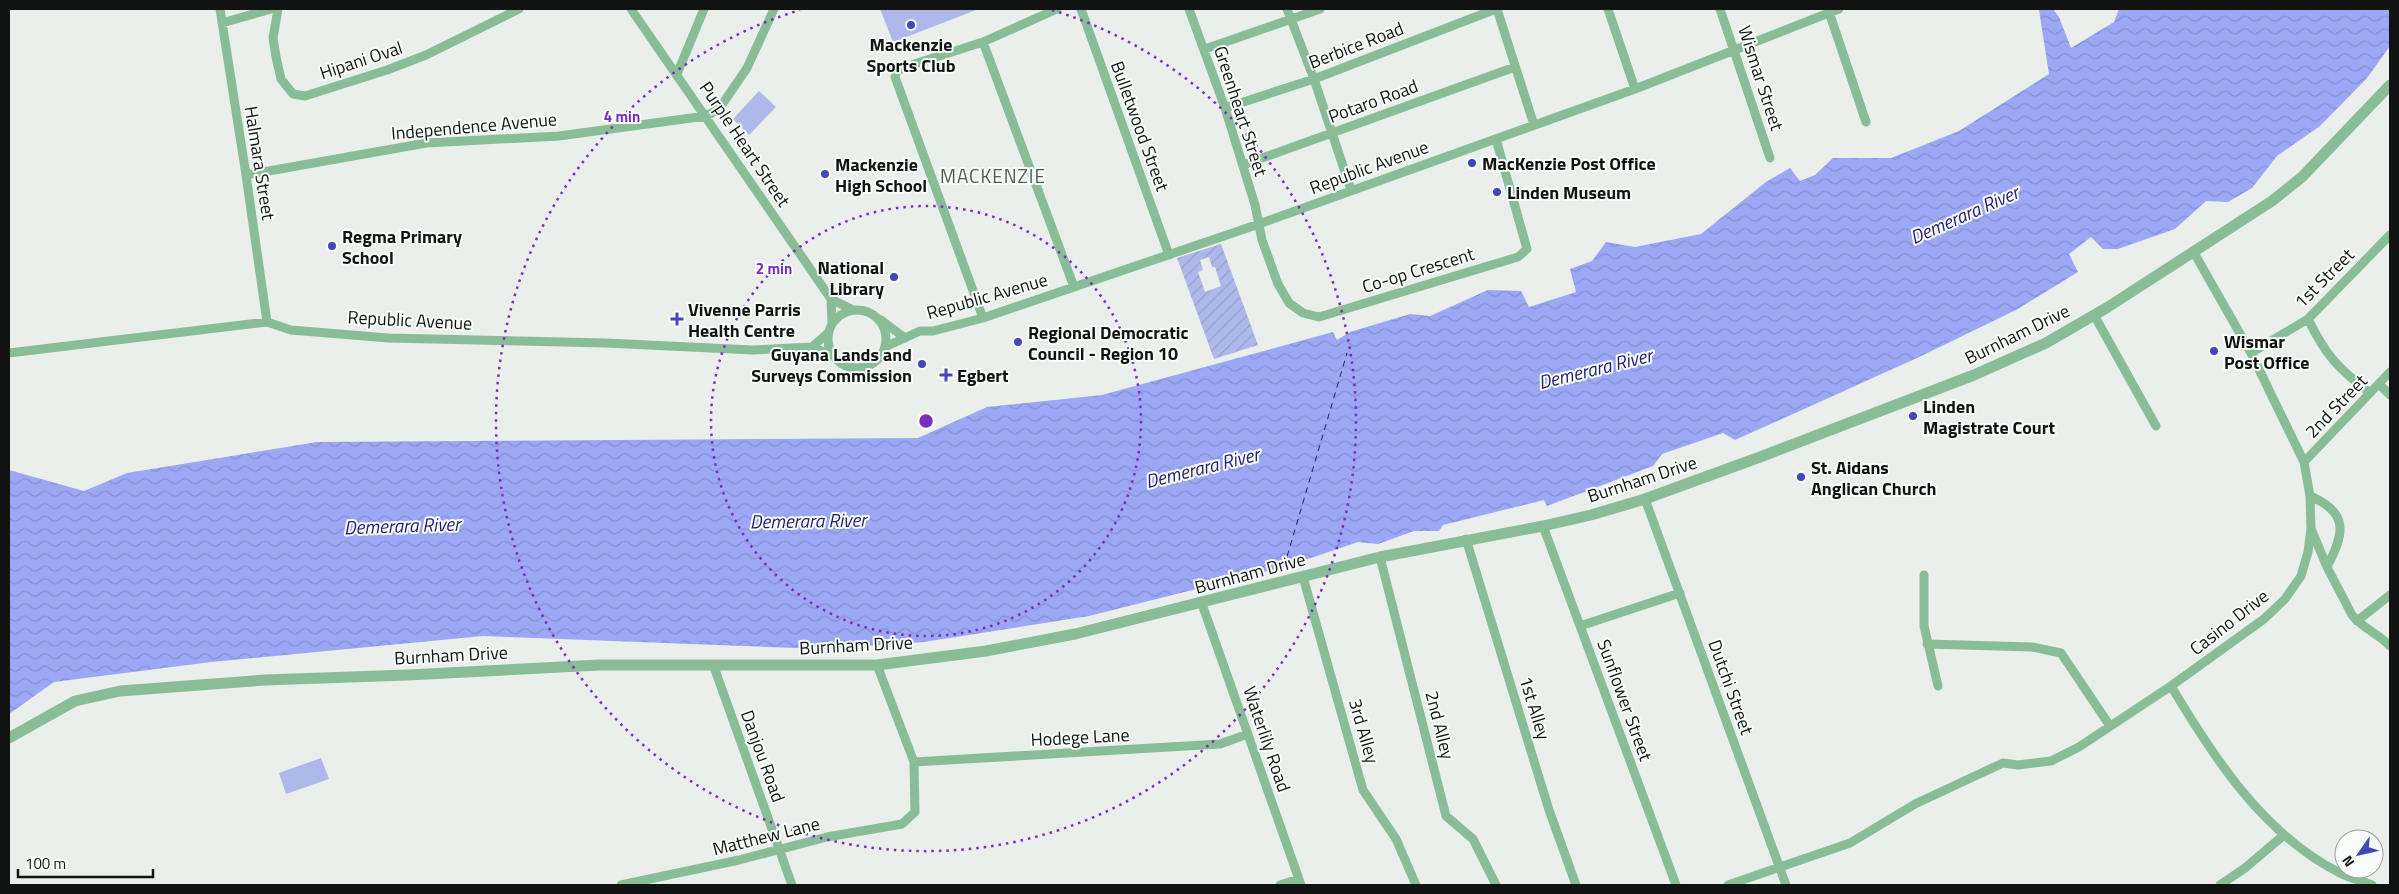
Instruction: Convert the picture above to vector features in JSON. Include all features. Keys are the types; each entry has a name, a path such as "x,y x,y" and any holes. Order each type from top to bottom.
{"street":[{"name":"Halmara Street","path":"220,9 267,322"},
{"path":"222,24 271,9"},
{"name":"Hipani Oval","path":"278,9 273,38 281,79 293,94 305,96 387,70 426,55 519,9"},
{"name":"Purple Heart Street","path":"631,9 831,299 853,310"},
{"path":"677,74 704,9"},
{"path":"706,116 719,109 747,68 774,9"},
{"path":"983,318 895,77 897,72 905,67 983,42 1057,9"},
{"name":"Bulletwood Street","path":"1081,9 1168,254"},
{"name":"Greenheart Street","path":"1189,9 1225,108 1259,224"},
{"path":"1287,9 1333,132 1351,190"},
{"path":"1205,49 1320,9"},
{"path":"1496,9 1534,125"},
{"name":"Berbice Road","path":"1225,108 1314,79 1496,9"},
{"path":"1608,9 1635,89"},
{"name":"Wismar Street","path":"1720,9 1770,158"},
{"name":"Republic Avenue","path":"885,347 920,331 933,331 983,318 1259,224 1635,89 1828,11 1839,9"},
{"path":"1828,11 1866,122"},
{"path":"983,42 1074,287"},
{"name":"Potaro Road","path":"1243,165 1515,67"},
{"name":"Burnham Drive","path":"9,738 75,701 120,691 265,680 408,676 599,665 877,665 986,651 1040,641 1202,604 1380,558 1543,526 1645,499 1974,375 2046,343 2094,315 2272,201 2302,177 2389,90"},
{"name":"Independence Avenue","path":"246,175 426,143 559,136 706,116"},
{"name":"Co-op Crescent","path":"1259,224 1273,270 1289,303 1303,313 1319,317 1518,257 1527,250 1496,139"},
{"name":"1st Street","path":"2251,353 2308,319 2390,235"},
{"name":"Casino Drive","path":"1728,885 1850,843 1915,804 2003,763 2018,765 2051,761 2079,747 2171,686 2264,619 2285,599 2301,576 2308,552 2311,528 2310,496 2304,462 2251,353 2193,251"},
{"path":"831,299 831,328 828,340 834,356 841,363 851,368 862,368 872,364 880,357 885,347 886,336 882,325 875,317"},
{"path":"812,347 845,313 853,310 865,311 905,338"},
{"path":"2094,315 2156,426"},
{"path":"2308,319 2322,348 2343,372 2370,393"},
{"name":"Republic Avenue","path":"9,353 267,322 291,330 388,338 606,343 753,350 812,347 834,356"},
{"name":"2nd Street","path":"2304,462 2390,372"},
{"path":"2379,384 2390,396"},
{"path":"2310,496 2324,502 2338,518 2342,529 2341,536 2327,567"},
{"name":"Dutchi Street","path":"1645,499 1786,885"},
{"name":"Sunflower Street","path":"1543,526 1676,885"},
{"path":"2311,528 2327,567 2357,621 2383,638 2390,646"},
{"name":"1st Alley","path":"1466,540 1549,810 1576,885"},
{"name":"2nd Alley","path":"1380,558 1446,816 1473,839 1496,885"},
{"path":"1924,575 1924,626 1938,686"},
{"name":"3rd Alley","path":"1303,577 1363,790 1396,838 1416,885"},
{"path":"1580,626 1680,593"},
{"path":"2357,621 2390,595"},
{"name":"Waterlily Road","path":"1202,604 1300,882"},
{"path":"1927,644 2032,647 2061,653 2110,726"},
{"path":"877,665 914,762"},
{"name":"Danjou Road","path":"714,666 792,885"},
{"path":"2171,686 2208,748 2239,787 2284,835 2341,873 2372,885"},
{"name":"Hodege Lane","path":"914,762 1220,744 1248,734"},
{"name":"Matthew Lane","path":"621,885 739,860 779,848 902,824 915,812 914,762"},
{"path":"2220,885 2245,868 2284,835"},
{"path":"1280,885 1300,882"}],"shaded area":[{"name":"Mackenzie Sports Club","path":"880,9 979,9 893,42"},
{"path":"759,91 776,107 749,135 733,119"},
{"path":"1221,244 1258,345 1214,359 1177,258","holes":["1209,257 1212,267 1215,267 1221,286 1205,292 1198,272 1203,270 1200,260"]},
{"path":"321,758 329,779 286,794 279,773"}],"water":[{"name":"Demerara River","path":"2040,9 2053,9 2059,17 2071,48 2114,22 2119,9 2390,9 2390,46 2367,78 2320,126 2277,156 2252,188 2228,202 2206,201 2175,229 2118,249 2103,249 2091,237 2069,254 2078,272 2016,310 1917,358 1735,440 1723,433 1662,454 1653,466 1547,506 1544,500 1443,525 1439,531 1414,531 1378,544 1358,542 1284,567 1089,616 924,642 822,649 483,636 211,662 54,682 9,714 9,470 84,491 127,473 317,442 918,438 987,407 1102,395 1333,332 1337,340 1350,332 1410,314 1430,316 1488,290 1521,291 1529,307 1576,292 1570,269 1592,261 1606,242 1635,247 1701,234 1766,182 1790,168 1800,181 1815,175 1833,158 1891,158 1959,131 2049,74"}],"ferry route":[{"path":"1284,567 1347,353"}],"place":[{"name":"Mackenzie Sports Club","path":"911,25"},
{"name":"MacKenzie Post Office","path":"1472,163"},
{"name":"Mackenzie High School","path":"825,174"},
{"name":"Linden Museum","path":"1497,192"},
{"name":"Regma Primary School","path":"332,246"},
{"name":"National Library","path":"894,277"},
{"name":"Vivenne Parris Health Centre","path":"677,319"},
{"name":"Regional Democratic Council - Region 10","path":"1018,342"},
{"name":"Wismar Post Office","path":"2214,351"},
{"name":"Guyana Lands and Surveys Commission","path":"922,364"},
{"name":"Egbert","path":"946,375"},
{"name":"Linden Magistrate Court","path":"1913,416"},
{"name":"St. Aidans Anglican Church","path":"1801,477"}],"district":[{"name":"MACKENZIE","path":"993,175"}]}
